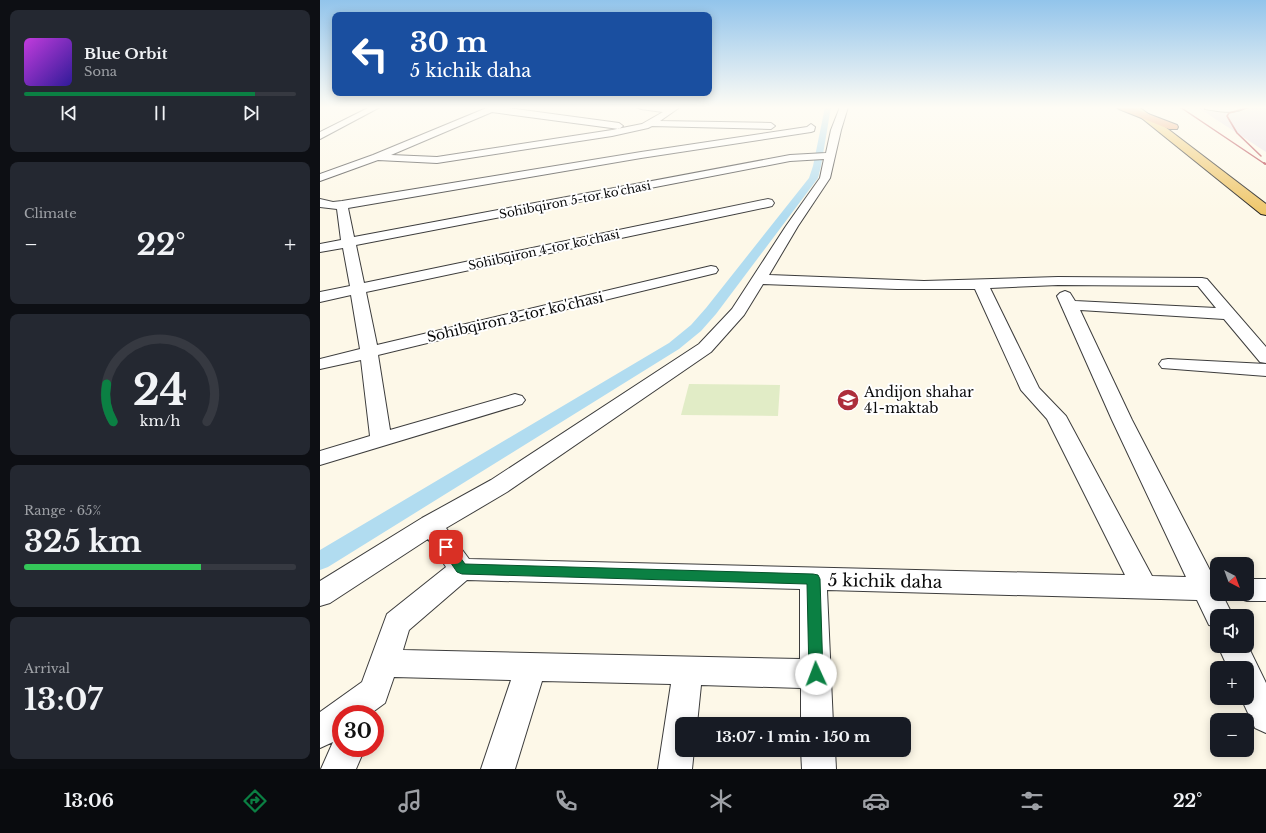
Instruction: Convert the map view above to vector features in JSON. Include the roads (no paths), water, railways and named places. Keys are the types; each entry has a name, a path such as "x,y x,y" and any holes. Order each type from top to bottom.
{"main road":[{"path":"1177,143 1266,212"},
{"path":"1193,143 1254,187"}],"street":[{"path":"320,178 411,143"},
{"path":"377,157 437,160 548,143"},
{"path":"625,143 640,155"},
{"path":"320,203 333,206 342,205 719,143"},
{"path":"320,595 431,526 499,486 705,348 738,312 758,278 825,178 828,156 832,143"},
{"name":"Sohibqiron 5-tor ko'chasi","path":"320,248 790,158 828,156"},
{"name":"Sohibqiron 4-tor ko'chasi","path":"320,297 768,203"},
{"path":"342,205 347,243 358,289 369,352 381,440"},
{"name":"Sohibqiron 3-tor ko'chasi","path":"320,364 710,270"},
{"path":"758,278 884,285 937,286 1058,281 1202,282 1266,358"},
{"path":"1058,281 1122,420 1210,585"},
{"path":"980,284 1031,390 1056,416 1144,587"},
{"path":"1069,305 1230,314"},
{"path":"1168,364 1266,370"},
{"path":"320,458 515,400"},
{"path":"369,703 397,623 462,569 431,526"},
{"name":"5 kichik daha","path":"462,569 1210,589"},
{"path":"813,579 817,717"},
{"path":"1254,590 1266,590"},
{"path":"384,663 816,674"},
{"path":"498,769 531,667"},
{"path":"675,769 688,670"},
{"path":"1254,692 1266,717"},
{"path":"320,732 332,723"},
{"path":"338,769 344,757"},
{"path":"818,757 819,769"}],"waterway":[{"path":"320,561 674,346 696,328 711,311 813,178 821,143"}],"railway":[{"path":"1234,143 1265,164"},
{"path":"1247,143 1261,156"}],"place":[{"name":"Andijon shahar 41-maktab","path":"848,400"}]}
